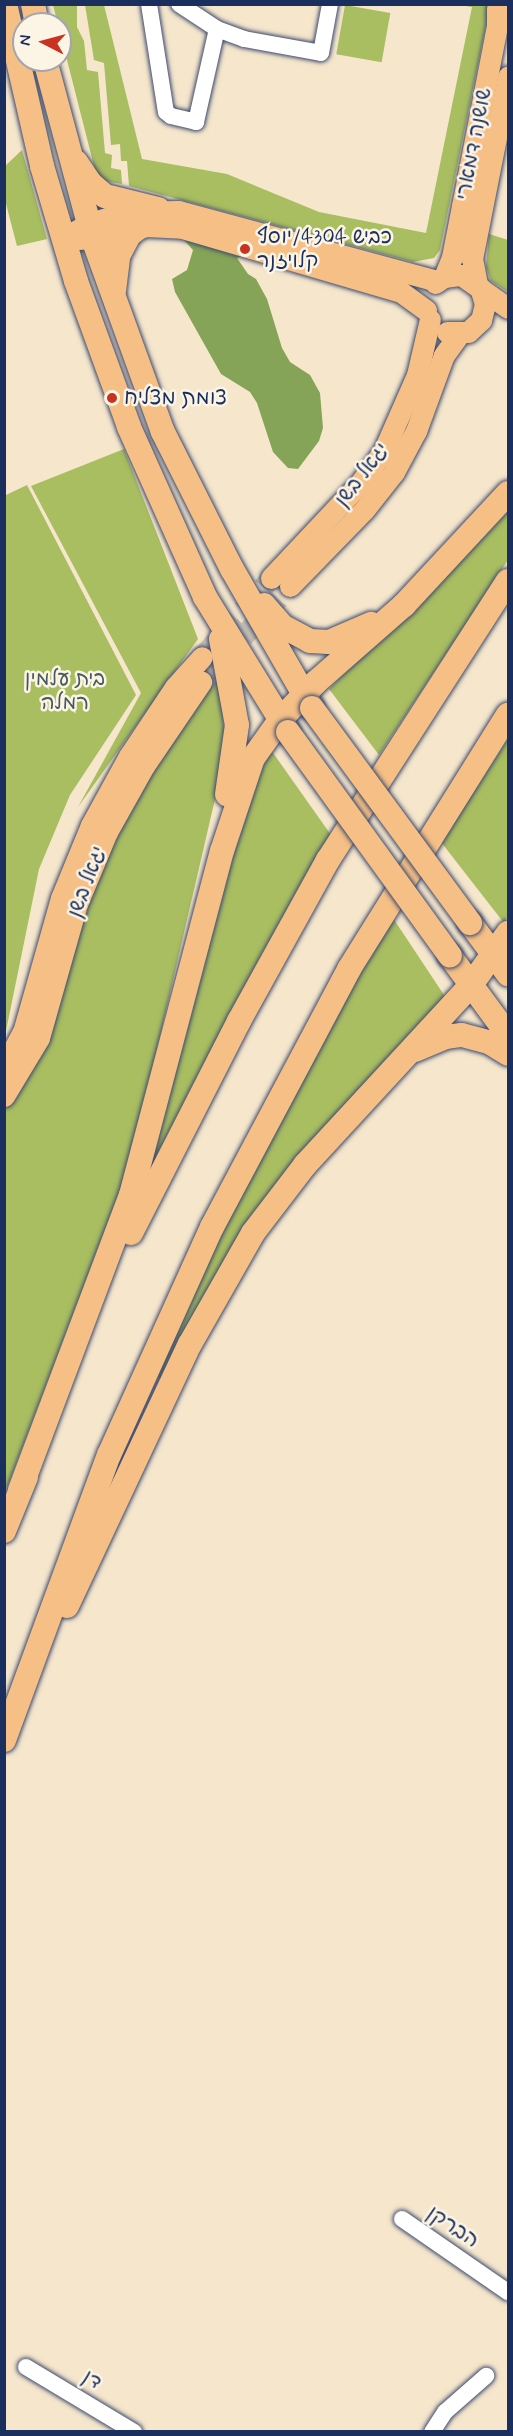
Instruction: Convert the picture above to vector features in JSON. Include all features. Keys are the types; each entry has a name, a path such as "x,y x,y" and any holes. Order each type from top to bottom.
{"highway":[{"path":"4,62 21,80"},
{"path":"20,72 63,238 129,427 214,614 284,726 508,1035"},
{"path":"48,72 65,145 115,305 163,432 232,569 308,701 508,974"},
{"path":"65,145 98,191 111,198 158,209"},
{"path":"115,305 118,256 129,235 137,229"},
{"path":"4,1531 128,1205 195,951 246,776 261,744 284,726 404,605 508,493"},
{"path":"232,569 282,626 310,641 329,642 354,634 404,605"},
{"path":"20,1490 130,1235 244,1011 374,784 508,581"},
{"path":"195,951 236,742 232,683 214,614"},
{"path":"4,1740 104,1466 212,1227 354,960 508,715"},
{"path":"4,1749 113,1504 221,1288 267,1212 365,1100 471,985 508,933"},
{"path":"365,1100 408,1054 445,1037 476,1037 508,1054"}],"main road":[{"name":"שושנה דמארי","path":"440,279 452,257 499,8"},
{"name":"שושנה דמארי","path":"479,286 472,259 508,77"},
{"path":"91,231 124,212 158,209 196,214 440,279 461,275 479,286 508,310"},
{"path":"63,238 91,231 166,226 202,232 401,292 428,314 442,331 459,334 481,320 508,310"},
{"path":"428,314 428,294 440,279"},
{"path":"479,286 485,304 481,320"},
{"name":"יגאל בשן","path":"428,314 417,375 384,450 281,582 364,510 394,472 416,431 444,355 459,334"},
{"name":"יגאל בשן","path":"4,1067 22,1032 58,908 91,825 129,756 175,687 202,657"},
{"name":"יגאל בשן","path":"4,1096 39,1038 77,904 107,832 144,766 201,682"}],"street":[{"path":"149,4 166,112 196,122 217,29"},
{"path":"179,4 217,29 262,43 321,53 330,4"},
{"name":"הברקן","path":"402,2219 508,2292"},
{"name":"דן","path":"26,2367 134,2432"},
{"path":"432,2432 445,2412 486,2376"}],"green space":[{"path":"53,5 77,5 77,27 84,41 87,70 98,72 105,153 112,155 111,168 121,170 122,184 104,181 95,170 70,72 72,72 72,12 55,12"},
{"path":"85,5 104,5 142,159 227,174 319,212 426,233 472,7 459,5 490,5 440,250 434,258 413,262 129,186 127,161 121,161 120,144 111,145 104,63 94,60"},
{"path":"345,5 390,13 382,62 336,54"},
{"path":"22,150 47,239 17,246 5,200 4,167"},
{"path":"489,234 508,240 508,292 491,281 486,267"},
{"path":"184,240 245,255 237,258 248,274 256,279 267,299 282,348 290,362 310,375 320,393 323,428 319,441 298,469 288,468 273,452 257,403 250,392 221,374 175,292 172,279 187,270 193,250"},
{"path":"124,449 198,639 78,807 141,693 31,486"},
{"name":"בית עלמין רמלה","path":"27,485 136,695 70,795 39,869 5,1036 4,496"},
{"path":"508,508 508,560 379,755 329,689"},
{"path":"220,672 224,730 222,769 131,1161 5,1493 5,1105 118,824"},
{"path":"508,739 508,915 504,923 441,842"},
{"path":"271,750 331,835 162,1155 148,1159 249,794"},
{"path":"391,915 446,998 271,1193 164,1381 153,1373 231,1213"}],"tunnel":[{"path":"202,657 271,578"},
{"path":"201,682 290,586"}],"place":[{"name":"כביש 4304/יוסף קלויזנר","path":"245,249"},
{"name":"צומת מצליח","path":"112,398"}]}
